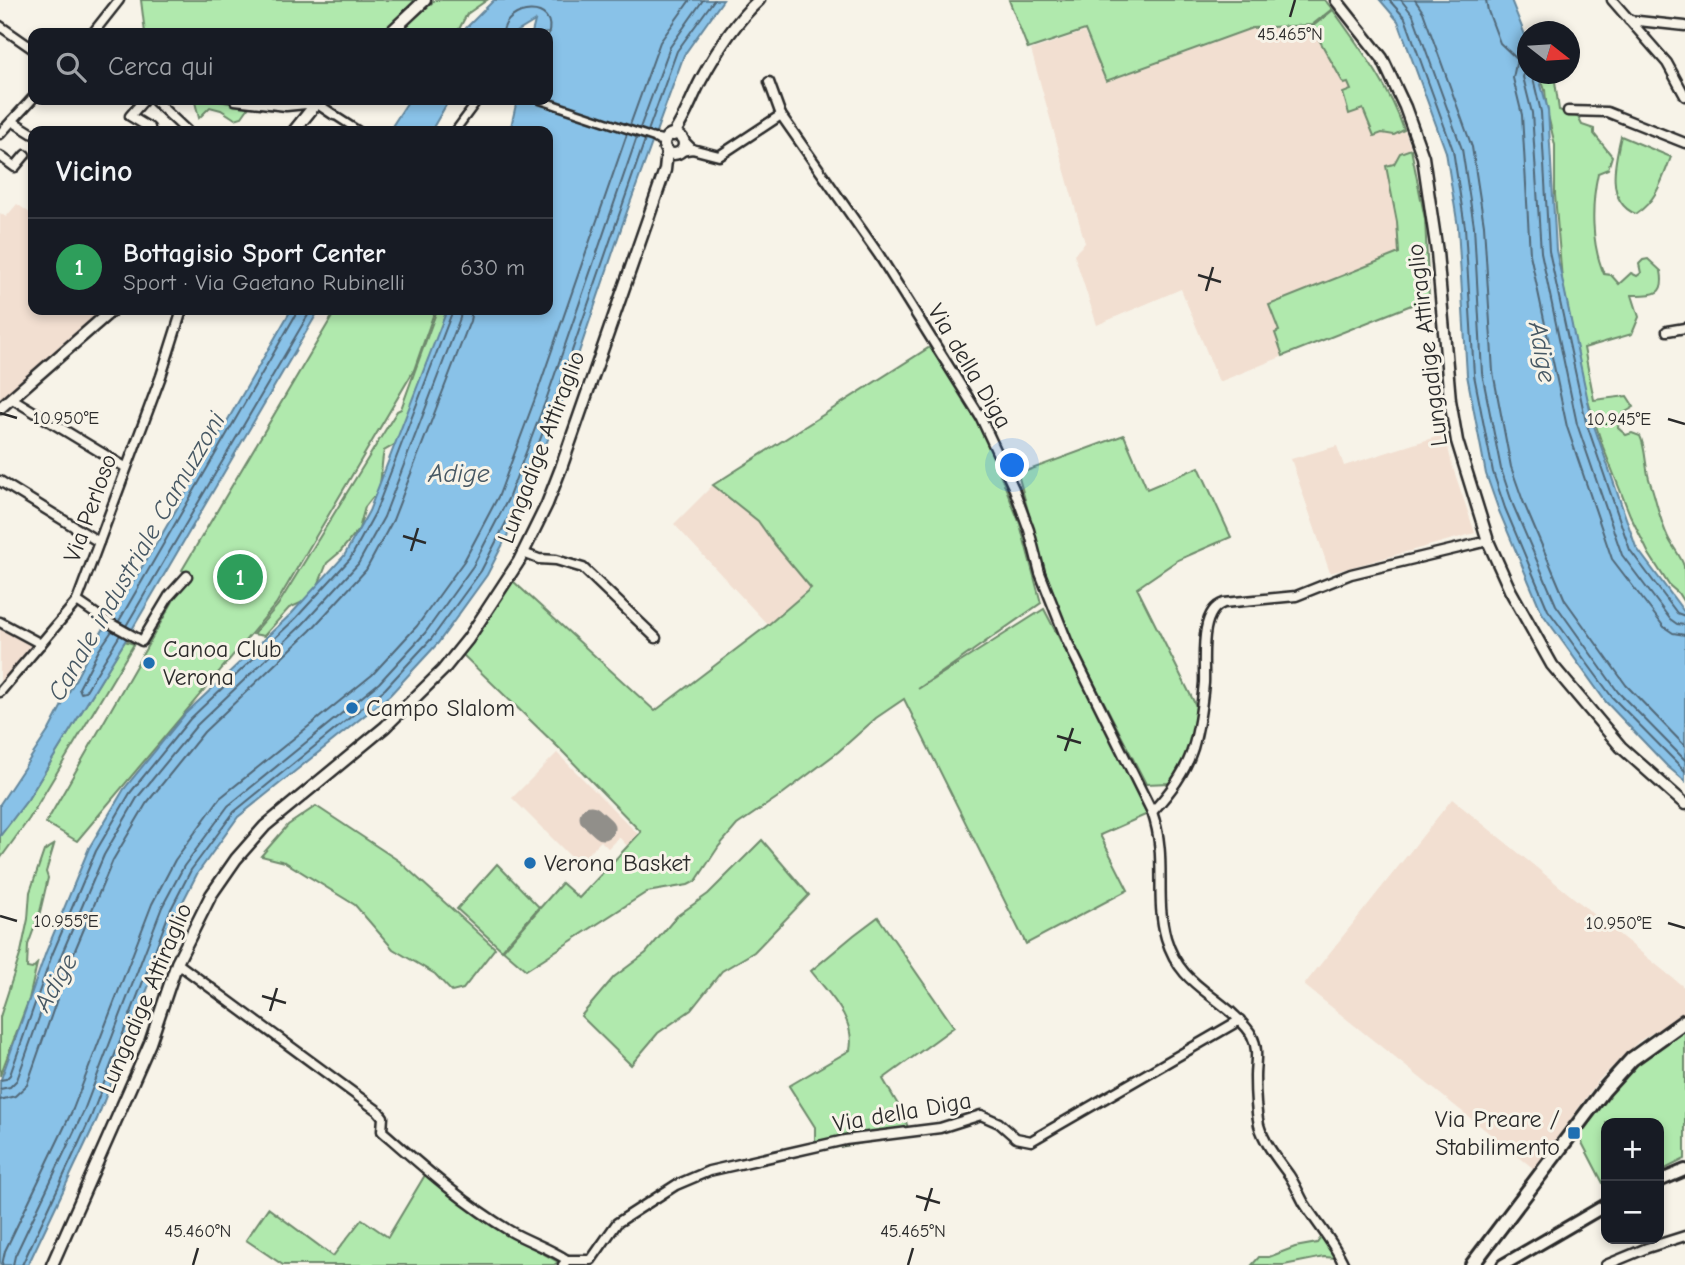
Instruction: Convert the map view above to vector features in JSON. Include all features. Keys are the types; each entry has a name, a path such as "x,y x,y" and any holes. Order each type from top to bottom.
{"main road":[{"path":"1472,1265 1604,1090 1632,1059 1685,1021"},
{"path":"1664,1179 1685,1170"},
{"path":"1503,1265 1601,1208"}],"street":[{"path":"97,28 119,0"},
{"path":"395,28 425,0"},
{"name":"Lungadige Attiraglio","path":"52,1265 150,1043 177,963 211,895 236,859 265,826 385,727 443,670 500,593 523,553 561,468 681,123 701,80 725,40 749,9 760,0"},
{"name":"Lungadige Attiraglio","path":"1336,0 1382,58 1405,107 1423,158 1437,252 1450,400 1460,453 1488,541 1510,590 1552,665 1621,747 1685,804"},
{"path":"1612,0 1667,63 1685,96"},
{"path":"1629,20 1685,26"},
{"path":"0,26 28,46"},
{"name":"Via della Diga","path":"769,82 781,115 879,255 982,418 1014,489 1029,530 1040,573 1063,631 1152,812 1159,832 1162,855 1161,904 1166,937 1178,967 1240,1020 1252,1035 1258,1053 1255,1077 1259,1125 1273,1153 1345,1265"},
{"path":"0,134 28,103"},
{"path":"553,104 719,156 781,115"},
{"path":"140,105 130,116 147,126"},
{"path":"159,105 182,126"},
{"path":"298,126 315,105"},
{"path":"322,105 351,126"},
{"path":"459,126 474,105"},
{"path":"1568,111 1606,112 1685,143"},
{"path":"12,121 28,131"},
{"path":"0,156 15,167 25,155"},
{"path":"0,408 107,315"},
{"name":"Via Perloso","path":"0,692 77,601 161,376 180,315"},
{"path":"1667,331 1685,328"},
{"path":"11,398 125,467"},
{"path":"0,481 99,542"},
{"path":"1152,812 1190,758 1204,682 1203,640 1216,607 1224,603 1296,596 1351,574 1488,541"},
{"path":"523,553 583,568 656,638"},
{"name":"Via Perloso","path":"77,601 139,640 169,596 187,576"},
{"path":"0,622 41,644"},
{"name":"Via della Diga","path":"177,963 378,1111 383,1117 382,1131 443,1184 510,1231 556,1252 565,1263 591,1260 617,1223 676,1185 709,1171 845,1140 940,1128 981,1115 999,1123 1016,1138 1031,1141 1240,1020"},
{"path":"1606,1265 1685,1236"}],"shaded area":[{"path":"1333,10 1371,63 1398,111 1413,154 1425,219 1429,298 1219,382 1181,289 1097,325 1074,254 1085,243 1031,50 1084,32 1106,82 1252,29 1312,27"},
{"path":"17,204 28,212 28,315 96,315 0,401 0,213 6,217"},
{"path":"1445,434 1452,465 1475,533 1330,573 1291,459 1337,446 1344,466"},
{"path":"713,485 758,521 811,587 768,625 674,524"},
{"path":"0,625 28,640 32,646 30,653 0,688"},
{"path":"557,753 640,836 628,847 619,837 608,848 601,841 578,864 512,798"},
{"path":"1452,799 1685,988 1685,1014 1639,1041 1599,1080 1534,1169 1304,985"}],"green space":[{"path":"141,0 417,0 387,28 144,28"},
{"path":"435,0 487,0 467,14 460,28 404,28"},
{"path":"1009,0 1325,0 1332,9 1312,25 1252,28 1106,81 1085,30 1028,49"},
{"path":"1333,10 1382,82 1404,130 1394,135 1382,133 1374,136 1363,109 1349,114 1343,93 1351,90 1348,83 1344,84 1312,27"},
{"path":"1543,84 1555,84 1559,110 1578,117 1582,125 1594,129 1594,134 1612,156 1608,169 1598,173 1594,198 1595,237 1604,274 1611,275 1619,284 1631,273 1637,276 1641,273 1639,264 1648,259 1661,271 1661,286 1656,293 1632,295 1639,317 1632,334 1584,348 1594,400 1627,396 1634,407 1619,416 1618,428 1626,435 1632,433 1640,436 1642,441 1648,477 1661,521 1684,566 1685,604 1649,554 1630,515 1586,395 1562,280 1555,195 1555,145"},
{"path":"196,105 249,107 242,117 235,119 210,107 199,118"},
{"path":"1621,136 1671,157 1654,196 1636,214 1626,208 1616,191 1616,157"},
{"path":"1411,149 1425,219 1429,298 1283,356 1275,333 1279,331 1269,305 1399,253 1397,222 1386,166 1394,164 1400,153"},
{"path":"333,315 433,315 414,370 276,604 77,841 46,823 188,575 182,570"},
{"path":"435,315 448,315 406,438 384,451 379,489 377,495 365,507 359,529 327,563 317,588 303,602 289,608 264,636 253,634 278,605 397,411 401,409"},
{"path":"930,347 985,436 1020,524 1041,603 918,689 1044,609 1150,813 1100,835 1128,890 1026,944 904,699 876,718 838,752 737,825 719,846 696,881 688,885 647,892 526,970 503,950 562,883 579,898 641,832 462,654 513,581 655,711 768,625 811,588 758,521 713,485"},
{"path":"1124,435 1147,489 1199,467 1231,537 1178,560 1137,588 1196,706 1191,745 1170,783 1146,784 1053,603 1018,474"},
{"path":"125,641 134,644 29,819 0,859 0,836 28,799"},
{"path":"316,806 399,861 495,948 463,989 452,992 435,974 393,949 355,905 285,862 261,856 288,825"},
{"path":"762,840 809,895 754,952 722,971 691,1010 658,1033 631,1065 581,1016 614,977 646,953 677,916 708,894"},
{"path":"54,845 46,872 48,878 40,912 28,945 27,968 32,969 37,964 29,999 0,1076 0,1017 21,952 30,892 44,851"},
{"path":"497,864 539,907 502,950 457,909"},
{"path":"878,917 954,1027 883,1079 904,1115 910,1135 815,1151 815,1127 789,1086 850,1050 851,1039 840,1008 811,971"},
{"path":"1685,1028 1685,1159 1664,1170 1664,1118 1601,1118 1601,1179 1577,1133 1613,1087 1642,1057"},
{"path":"428,1170 503,1231 558,1262 554,1265 283,1265 246,1240 268,1208 333,1256 362,1219 388,1237"},
{"path":"1323,1235 1338,1258 1324,1257 1284,1265 1252,1265 1259,1257 1269,1257 1295,1247 1317,1243"}],"water":[{"name":"Adige","path":"494,0 723,0 684,55 561,405 523,505 487,575 438,643 390,695 238,817 197,874 177,913 97,1119 28,1265 0,1265 0,1082 46,952 89,848 124,789 185,714 292,613 344,556 369,511 445,315 553,315 553,126 511,126 516,105 553,105 553,28 533,28 535,21 523,28 466,28"},
{"name":"Adige","path":"1380,0 1511,0 1519,21 1517,21 1517,84 1541,84 1548,110 1556,250 1592,420 1636,547 1685,613 1685,781 1667,766 1606,702 1542,613 1499,511 1486,474 1467,375 1458,227 1446,152 1398,21"},
{"path":"406,105 446,105 434,126 392,126"},
{"path":"288,315 316,315 130,633 28,799 0,836 0,804 49,730 93,646 161,536"}],"taxiway":[{"path":"591,817 603,828"}],"place":[{"name":"Bottagisio Sport Center","path":"240,577"},
{"name":"Canoa Club Verona","path":"149,663"},
{"name":"Campo Slalom","path":"352,708"},
{"name":"Verona Basket","path":"530,863"},
{"name":"Via Preare / Stabilimento","path":"1574,1133"}],"water label":[{"name":"Canale industriale Camuzzoni","path":"136,556"}]}
